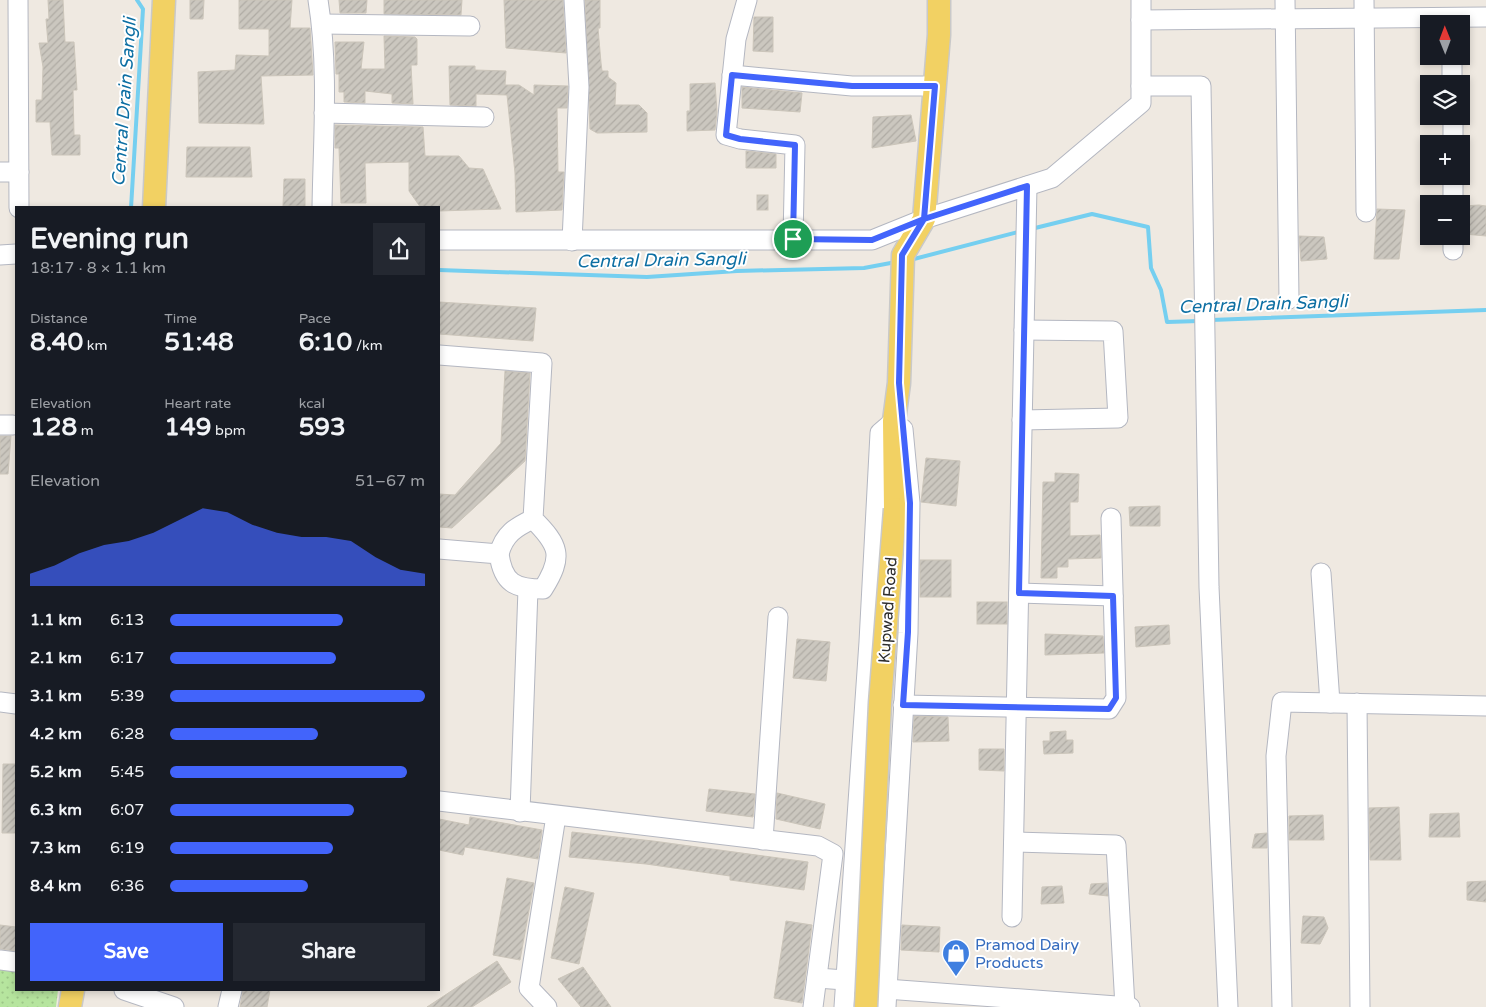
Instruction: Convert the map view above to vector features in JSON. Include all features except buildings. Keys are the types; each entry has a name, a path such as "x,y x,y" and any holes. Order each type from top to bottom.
{"main road":[{"path":"154,206 164,0"},
{"path":"924,219 939,35 939,0"},
{"name":"Kupwad Road","path":"866,1007 880,703 895,509 894,421 899,383 902,255 924,219"}],"street":[{"path":"18,0 19,206"},
{"path":"318,0 322,24 324,113 322,206"},
{"path":"572,241 579,87 574,0"},
{"path":"747,0 736,39 726,135 740,139 795,145 793,239"},
{"path":"440,240 872,240 924,219 1052,178 1141,103 1141,0"},
{"path":"1141,20 1285,9 1364,9 1486,17"},
{"path":"1285,9 1289,298"},
{"path":"1364,9 1366,212"},
{"path":"322,24 470,26"},
{"path":"732,75 852,86 935,86"},
{"path":"1141,86 1200,86 1209,587 1228,1007"},
{"path":"324,113 484,117"},
{"path":"0,172 19,172"},
{"path":"1012,917 1027,186"},
{"path":"0,254 15,254"},
{"path":"1022,420 1118,418 1114,331 1024,330"},
{"path":"440,355 542,363 534,519 552,538 556,568 543,589 528,589 514,584 501,570 499,554 502,542 513,529 534,519"},
{"path":"886,998 908,632 910,503 899,383"},
{"path":"844,1007 856,850 880,433 894,421"},
{"path":"903,705 1109,709 1116,698 1111,518"},
{"path":"440,550 499,554"},
{"path":"1321,573 1330,703"},
{"path":"520,812 528,589"},
{"path":"1019,593 1113,596"},
{"path":"763,840 778,617"},
{"path":"0,702 15,704"},
{"path":"1282,1007 1276,756 1282,702 1486,706"},
{"path":"1357,703 1360,1007"},
{"path":"440,801 818,846 833,854 856,850"},
{"path":"547,1007 529,988 556,816"},
{"path":"1014,842 1116,846 1125,1007"},
{"path":"813,1007 833,854"},
{"path":"0,960 15,962"},
{"path":"817,978 845,980 886,998 1130,1007"},
{"path":"70,1007 73,991"},
{"path":"127,991 174,1007"},
{"path":"228,1007 232,991"}],"green space":[{"path":"0,962 15,963 15,991 58,991 56,1007 0,1007"}],"waterway":[{"name":"Central Drain Sangli","path":"131,206 143,9 137,0"},
{"name":"Central Drain Sangli","path":"1031,229 1092,214 1148,227 1151,268 1161,290 1167,322 1199,321"},
{"name":"Central Drain Sangli","path":"910,260 1022,231"},
{"name":"Central Drain Sangli","path":"440,270 647,277 737,271 864,268 896,262"},
{"name":"Central Drain Sangli","path":"1211,320 1486,310"}],"place":[{"name":"Pramod Dairy Products","path":"956,977"}],"route":[{"path":"793,239 795,145 740,139 726,135 732,75 852,86 935,86 924,219 1027,186 1019,593 1113,596 1116,698 1109,709 903,705 908,632 910,503 899,383 902,255 924,219 872,240 793,239"}]}
